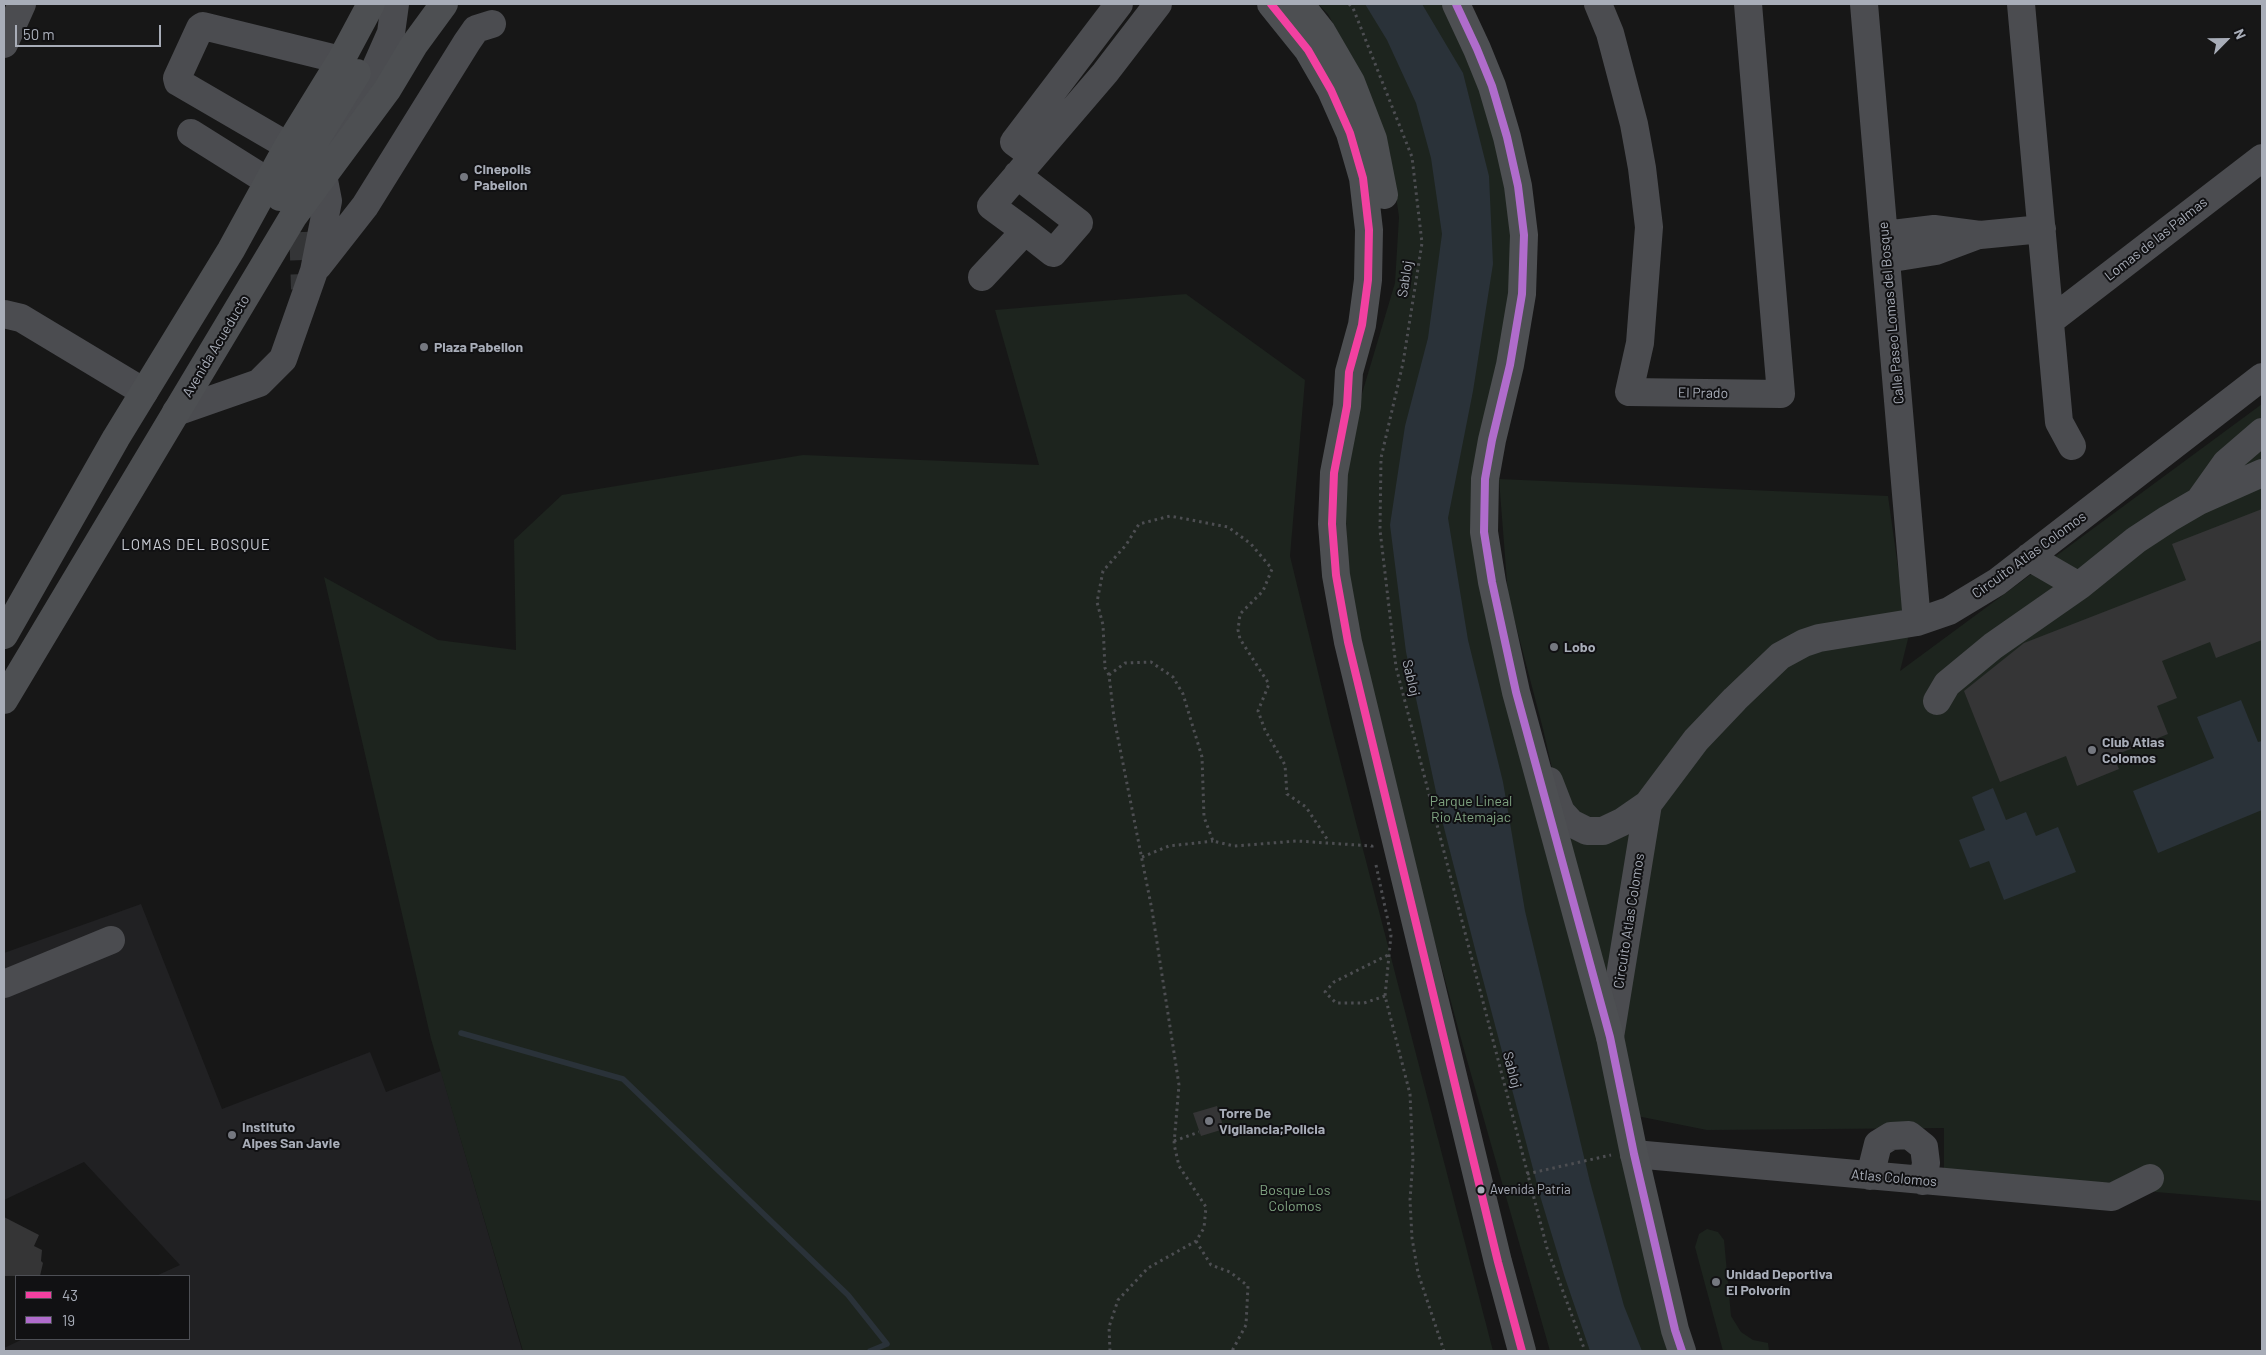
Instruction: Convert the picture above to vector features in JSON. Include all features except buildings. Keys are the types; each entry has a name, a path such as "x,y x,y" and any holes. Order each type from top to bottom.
{"main road":[{"path":"57,544 95,496 127,450 349,66 372,4"},
{"name":"Avenida Acueducto","path":"4,700 293,217 387,90 414,45 444,4"},
{"path":"1271,4 1308,50 1332,90 1350,133 1363,178 1369,230 1368,280 1362,325 1349,372 1347,406 1334,473 1332,524 1336,575 1348,642 1498,1262 1522,1351"},
{"path":"1300,4 1322,32 1351,82 1373,139 1383,188 1386,237 1384,282 1375,328 1361,375 1347,406"},
{"path":"1456,4 1483,64 1508,137 1518,186 1524,235 1522,294 1510,365 1487,471 1484,532 1492,582 1516,692 1610,1037 1623,1155 1682,1351"},
{"path":"6,625 57,544 144,392 231,250 288,146 349,66"}],"street":[{"path":"5,37 22,4"},
{"path":"326,147 357,103 376,67 391,33 395,4"},
{"path":"1120,4 1014,142 1025,166 1079,224 1053,253 991,206 1025,166 1105,73 1158,4"},
{"name":"El Prado","path":"1598,4 1610,33 1634,124 1642,168 1649,227 1640,343 1629,392 1781,394 1748,4"},
{"name":"Calle Paseo Lomas del Bosque","path":"1864,4 1917,622"},
{"path":"2021,4 2059,422 2072,446"},
{"path":"314,271 365,206 466,42 476,29 492,24"},
{"path":"288,146 178,82 177,78 200,28 203,26 349,66"},
{"path":"1081,54 1105,73"},
{"path":"191,134 269,182"},
{"name":"Lomas de las Palmas","path":"2050,321 2262,158"},
{"path":"176,412 258,383 283,358 295,330 314,271 328,202 323,176"},
{"path":"1885,247 1936,252 1980,235 2042,229"},
{"path":"982,277 1025,231"},
{"path":"4,314 21,318 144,392"},
{"name":"Circuito Atlas Colomos","path":"1516,692 1561,812 1571,823 1587,831 1603,831 1622,822 1648,804 1696,740 1780,656 1804,643 1819,638 1917,622 1949,611 1997,582 2262,377"},
{"path":"2199,501 2226,463 2262,432"},
{"path":"1937,701 1947,684 1992,646 2079,586 2136,540 2199,501 2262,474"},
{"path":"2029,557 2079,586"},
{"name":"Circuito Atlas Colomos","path":"1610,1037 1648,804"},
{"path":"4,984 111,940"},
{"path":"1870,1176 1878,1144 1891,1136 1909,1135 1924,1147 1926,1163 1924,1181"},
{"name":"Atlas Colomos","path":"1623,1155 2112,1197 2150,1178"}],"path":[{"name":"Sabloj","path":"1349,4 1353,8 1412,157 1422,243 1403,363 1381,458 1380,530 1396,667 1547,1248 1585,1351"},
{"path":"1110,1351 1109,1327 1118,1300 1148,1268 1196,1241 1204,1228 1206,1207 1179,1166 1174,1141 1179,1085 1152,910 1114,718 1110,675 1105,668 1103,625 1097,602 1103,571 1126,545 1139,524 1170,516 1228,526 1251,544 1272,569 1263,591 1240,614 1238,630 1240,639 1269,684 1258,712 1265,730 1285,765 1287,794 1306,806 1330,843"},
{"path":"1110,675 1126,663 1151,662 1173,677 1183,694 1202,757 1204,818 1213,841"},
{"path":"1142,857 1169,846 1213,841 1234,846 1297,841 1372,846 1374,855"},
{"path":"1376,864 1391,935 1384,996 1410,1094 1413,1159 1410,1200 1412,1238 1418,1273 1433,1323 1444,1351"},
{"path":"1384,996 1364,1003 1336,1003 1325,992 1334,982 1365,968 1389,954"},
{"path":"1174,1141 1199,1132"},
{"path":"1527,1174 1623,1155"},
{"path":"1196,1241 1211,1265 1230,1272 1248,1286 1246,1325 1232,1351"}],"shaded area":[{"path":"1365,4 1422,4 1463,73 1489,176 1493,264 1473,391 1448,518 1468,640 1503,782 1525,911 1590,1182 1624,1306 1642,1351 1590,1351 1564,1275 1541,1199 1442,820 1406,652 1390,525 1405,426 1428,338 1442,234 1431,158 1416,103 1387,40"},
{"path":"2241,700 2258,742 2262,741 2262,810 2158,853 2133,791 2214,758 2197,717"},
{"path":"1993,788 2006,820 2026,812 2036,836 2058,827 2076,872 2004,900 1989,861 1970,868 1959,840 1985,830 1972,797"},
{"name":"Instituto Alpes San Javie","path":"141,904 222,1109 370,1052 386,1092 441,1071 522,1350 4,1351 4,1348 21,1340 190,1340 190,1275 158,1275 180,1265 84,1162 4,1200 4,953"}],"green space":[{"name":"Parque Lineal Rio Atemajac","path":"1318,4 1454,4 1498,119 1518,282 1477,499 1677,1351 1550,1351 1461,1039 1378,731 1347,572 1345,467 1361,397 1395,283 1399,217 1390,153 1365,84 1328,14"},
{"name":"Bosque Los Colomos","path":"1186,294 1305,380 1290,556 1331,726 1493,1351 523,1351 431,1039 324,577 438,640 516,650 514,540 562,495 803,455 1039,465 995,310"},
{"path":"2262,404 2262,1201 1944,1174 1944,1128 1707,1130 1632,1115 1543,729 1508,595 1499,479 1888,496 1908,639 1900,671"},
{"name":"Unidad Deportiva El Polvorín","path":"1707,1229 1718,1232 1724,1240 1731,1316 1741,1332 1753,1340 1768,1343 1769,1351 1723,1351 1695,1247 1699,1234"}],"waterway":[{"path":"461,1033 623,1079 848,1295 887,1344 870,1351"}],"tunnel":[{"path":"302,190 305,289"}],"transit line":[{"name":"43","path":"1271,4 1308,50 1331,90 1350,133 1363,178 1369,230 1368,280 1362,325 1349,372 1347,406 1334,473 1332,524 1336,575 1348,642 1498,1262 1522,1351"},
{"name":"19","path":"1456,4 1492,86 1507,137 1518,186 1524,235 1522,294 1510,365 1492,440 1485,479 1484,532 1492,582 1516,692 1610,1037 1634,1154 1675,1330 1682,1351"}],"place":[{"name":"Cinepolis Pabellon","path":"464,177"},
{"name":"Plaza Pabellon","path":"424,347"},
{"name":"Lobo","path":"1554,647"},
{"name":"Club Atlas Colomos","path":"2092,750"},
{"name":"Torre De Vigilancia;Policia","path":"1209,1121"},
{"name":"Instituto Alpes San Javie","path":"232,1135"},
{"name":"Avenida Patria","path":"1481,1190"},
{"name":"Unidad Deportiva El Polvorín","path":"1716,1282"}],"district":[{"name":"LOMAS DEL BOSQUE","path":"196,545"}]}
